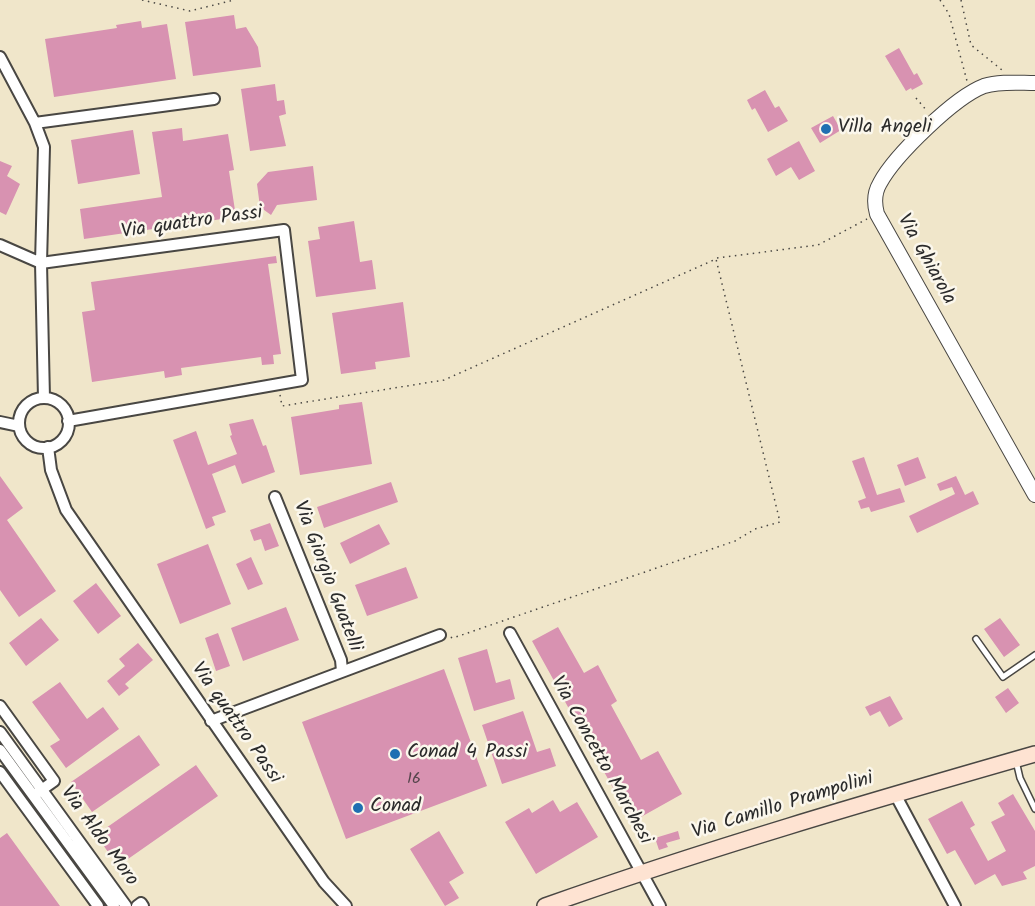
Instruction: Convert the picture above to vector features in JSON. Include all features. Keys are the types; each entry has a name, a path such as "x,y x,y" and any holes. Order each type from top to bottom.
{"main road":[{"name":"Via Camillo Prampolini","path":"545,906 640,872 1035,754"}],"street":[{"path":"0,57 35,123 44,147 41,263 44,398"},
{"name":"Via Ghiarola","path":"1035,83 1004,83 986,86 958,101 905,152 879,183 874,204 877,214 1035,495"},
{"path":"35,123 214,99"},
{"name":"Via quattro Passi","path":"41,263 284,230 302,380 68,421"},
{"path":"0,246 41,263"},
{"path":"44,398 51,399 63,407 68,421 68,428 61,441 48,447 40,447 26,440 19,426 19,417 23,410 36,399 44,398"},
{"path":"0,423 19,426"},
{"name":"Via quattro Passi","path":"48,447 51,470 66,510 332,892 339,906"},
{"name":"Via Giorgio Guatelli","path":"274,497 340,660 342,672"},
{"name":"Via Concetto Marchesi","path":"507,631 660,906"},
{"path":"211,721 440,634"},
{"name":"Via Aldo Moro","path":"0,706 54,781 23,803"},
{"name":"Via Aldo Moro","path":"19,732 2,742 126,906"},
{"name":"Via Aldo Moro","path":"0,772 98,906"},
{"name":"Via Aldo Moro","path":"38,792 114,906"},
{"path":"895,794 955,906"},
{"name":"Via quattro Passi","path":"332,892 346,906"},
{"name":"Via Aldo Moro","path":"137,906 141,903 143,906"}],"lane":[{"path":"976,639 1003,677 1035,655"},
{"path":"1016,759 1020,778 1035,809"}],"path":[{"path":"142,0 190,11 234,0"},
{"path":"940,0 949,14 970,93"},
{"path":"961,0 971,45 1002,69 1004,83"},
{"path":"916,98 935,121"},
{"path":"278,384 282,406 444,380 716,259 818,244 877,214"},
{"path":"440,634 453,638 496,624 735,542 755,529 780,522 716,259"},
{"path":"496,624 507,631"}],"building":[{"path":"234,15 236,29 246,27 258,47 261,67 193,76 185,22"},
{"path":"141,21 142,28 167,24 176,79 54,97 45,39 117,28 116,25"},
{"path":"899,48 914,75 917,73 923,84 912,90 911,88 906,91 885,56"},
{"path":"275,84 277,101 284,100 286,114 279,116 286,146 250,151 241,89"},
{"path":"765,90 775,108 779,106 788,121 768,132 755,108 752,110 747,100"},
{"name":"Villa Angeli","path":"833,116 841,130 820,143 811,128"},
{"path":"182,128 183,141 228,134 234,170 229,171 236,217 84,239 80,209 162,197 152,132"},
{"path":"133,130 140,174 78,184 71,140"},
{"path":"799,141 815,171 799,180 791,167 776,176 767,159"},
{"path":"0,161 12,166 7,176 20,184 6,215 0,212"},
{"path":"313,166 317,200 277,205 271,215 260,207 257,184 268,172"},
{"path":"354,221 360,262 372,260 376,289 316,297 308,241 320,239 318,227"},
{"path":"276,256 277,263 268,264 281,354 273,355 274,364 262,365 261,357 181,368 182,375 165,378 164,371 92,382 82,312 95,310 91,282"},
{"path":"403,302 410,357 375,362 376,369 341,374 332,313"},
{"path":"362,402 372,464 300,475 291,417 339,409 339,405"},
{"path":"253,419 263,446 266,445 275,472 242,484 235,465 212,474 226,512 212,517 215,525 206,529 173,440 196,431 208,465 237,454 230,436 232,435 229,424"},
{"path":"864,457 877,495 900,488 905,502 871,512 869,507 861,509 858,501 866,498 852,461"},
{"path":"918,457 926,478 905,486 897,465"},
{"path":"0,476 23,508 7,520 56,591 19,617 0,590"},
{"path":"956,476 965,495 973,491 979,504 917,533 909,516 955,494 952,487 940,491 937,484"},
{"path":"391,482 398,502 324,528 317,507"},
{"path":"270,523 279,546 265,551 261,539 254,541 250,530"},
{"path":"379,524 390,544 350,564 340,543"},
{"path":"208,544 231,604 180,624 157,564"},
{"path":"251,557 263,584 248,590 236,564"},
{"path":"406,567 418,598 367,616 355,585"},
{"path":"96,583 121,616 98,634 73,601"},
{"path":"286,607 299,640 243,661 231,628"},
{"path":"41,618 59,640 26,666 9,643"},
{"path":"1000,618 1020,645 1004,657 984,629"},
{"path":"558,627 584,673 598,665 617,701 611,705 641,760 658,751 682,794 632,822 532,641"},
{"path":"218,633 230,666 216,671 205,638"},
{"path":"138,643 153,660 125,684 129,688 119,696 107,681 125,666 119,659"},
{"path":"487,649 496,683 510,679 515,699 474,711 458,658"},
{"name":"Conad 4 Passi","path":"444,669 487,786 346,839 302,722"},
{"path":"60,682 87,719 103,707 119,729 66,768 50,746 60,740 32,702"},
{"path":"1008,688 1019,703 1006,713 995,697"},
{"path":"890,696 903,719 889,727 880,711 870,716 865,707"},
{"path":"523,711 537,752 550,748 556,766 502,784 482,725"},
{"path":"139,735 160,765 92,812 71,782"},
{"path":"196,765 218,796 118,866 96,835"},
{"path":"1013,794 1035,831 1035,866 1023,872 1027,879 1002,886 995,874 975,885 955,850 947,854 928,819 962,801 975,825 970,828 988,861 1006,851 991,822 1005,815 998,803"},
{"path":"553,800 560,812 577,802 598,837 536,874 505,822 529,808 532,813"},
{"path":"439,831 464,873 449,882 459,898 445,906 410,849"},
{"path":"678,831 680,839 666,843 668,847 659,850 655,838"},
{"path":"7,833 60,906 0,906 0,838"}],"place":[{"name":"Villa Angeli","path":"826,129"},
{"name":"Conad 4 Passi","path":"395,754"},
{"name":"Conad","path":"358,808"}]}
